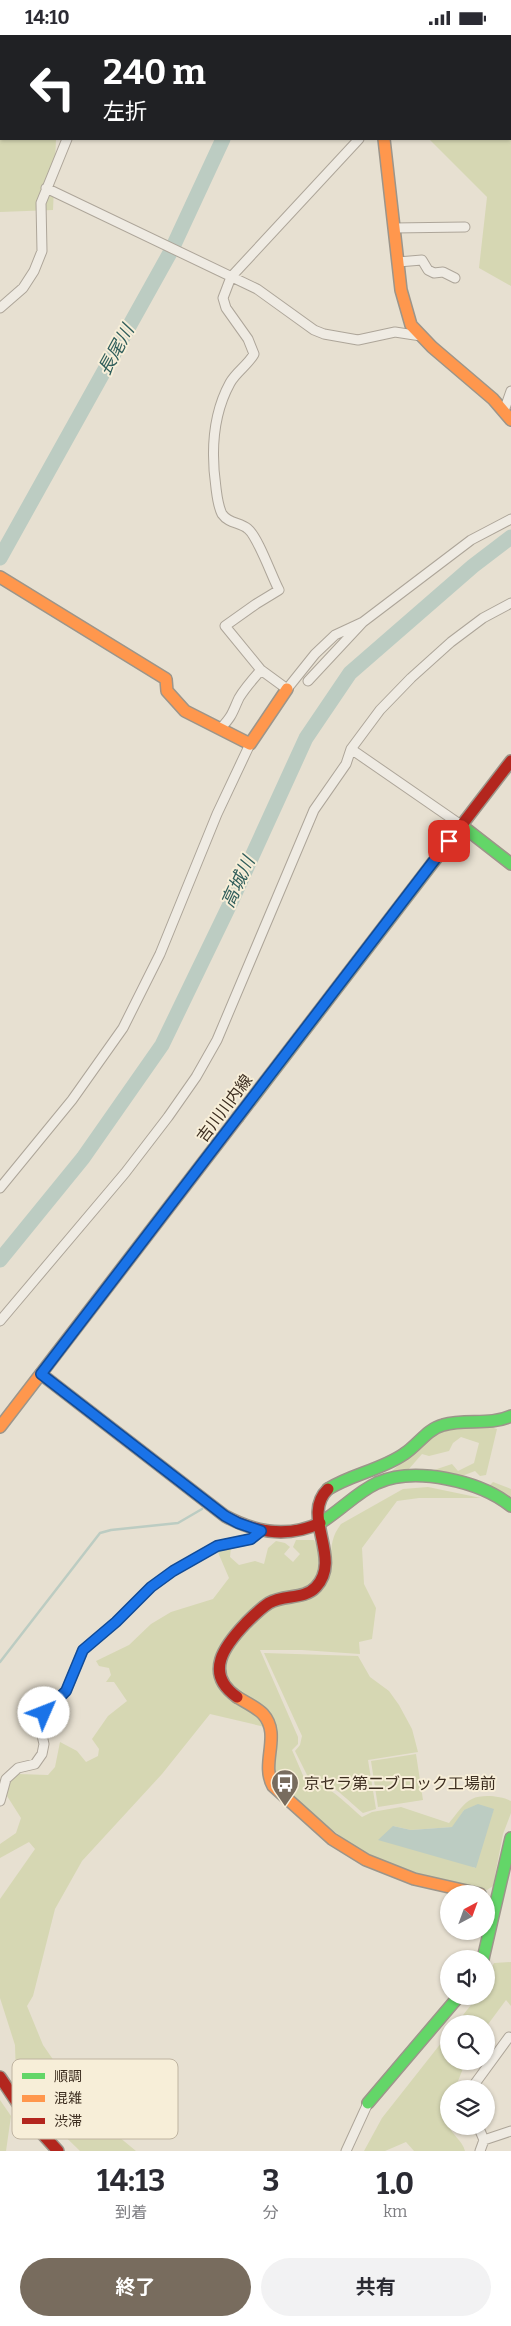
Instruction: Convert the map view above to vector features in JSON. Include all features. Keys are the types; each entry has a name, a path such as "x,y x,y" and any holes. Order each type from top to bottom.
{"street":[{"path":"1,306 23,288 37,265 42,251 43,218 41,203 67,140"},
{"path":"287,689 261,670 225,626 256,604 279,591 252,535 244,527 228,520 219,505 213,448 219,411 230,383 254,353 248,339 226,308 223,298 231,277 358,140"},
{"path":"384,140 398,262 406,309 411,325 507,415"},
{"path":"46,188 257,289 314,330 324,334 358,340 395,332 421,336"},
{"path":"394,228 465,227"},
{"path":"398,262 422,260 428,270 434,273 443,272 455,278"},
{"path":"507,415 511,391"},
{"path":"308,681 363,622 471,541 511,519"},
{"path":"0,577 166,679 167,691 185,711 250,744"},
{"path":"0,1321 125,1173 196,1077 217,1040 314,810 346,764 351,749 380,710 424,666 483,618 511,603"},
{"path":"0,1188 72,1100 123,1028 160,953 217,814 250,744 287,689 315,654 335,635 363,622"},
{"path":"221,728 235,710 238,700 248,685 261,670"},
{"path":"351,749 461,825 511,865"},
{"name":"吉川川内線","path":"0,1427 511,761"},
{"path":"41,1374 225,1516 261,1531 273,1533 298,1531 319,1523 378,1483 396,1477 412,1476 457,1481 494,1493 511,1506"},
{"path":"442,1885 387,1870 349,1852 274,1788 268,1771 272,1740 268,1722 254,1708 233,1696 224,1684 219,1666 222,1651 262,1608 278,1600 305,1595 312,1591 323,1576 326,1553 319,1523 319,1507 322,1495 342,1482 400,1457 418,1440 435,1428 452,1422 501,1421 511,1416"},
{"path":"0,1801 6,1779 18,1768 35,1764 42,1754 44,1744 40,1731 44,1713 66,1691 83,1650 116,1622 139,1598 173,1571 217,1546 251,1539 261,1531"},
{"path":"495,1887 511,1839"},
{"path":"346,2151 368,2103 451,2005"},
{"path":"478,2080 509,2037"},
{"path":"0,2077 12,2100"},
{"path":"484,2140 511,2131"},
{"path":"480,2151 484,2140 482,2135"},
{"path":"46,2139 58,2151"}],"green space":[{"path":"0,140 56,140 53,210 0,212"},
{"path":"430,140 511,140 511,286 479,268 487,197"},
{"path":"480,1424 497,1429 486,1475 480,1476 475,1471 462,1476 434,1473 434,1470 452,1464 458,1471 474,1463 479,1443 461,1437 453,1443 449,1451 429,1456 422,1454 408,1470 392,1471 438,1431"},
{"path":"493,1482 511,1489 511,1498 490,1485"},
{"path":"428,1487 481,1498 419,1498 397,1501 362,1548 364,1584 376,1608 372,1639 359,1642 360,1654 302,1650 260,1650 298,1737 298,1744 292,1750 305,1780 328,1789 362,1817 372,1812 401,1807 449,1823 466,1803 476,1797 492,1796 511,1801 511,1813 503,1834 493,1885 466,1885 407,1871 376,1858 349,1843 291,1797 276,1781 265,1727 210,1714 162,1774 82,1861 55,1909 33,1996 27,2006 43,2045 53,2059 15,2059 15,2045 0,1998 0,1899 35,1849 29,1842 0,1858 0,1844 16,1833 21,1818 7,1796 9,1781 18,1774 48,1775 55,1767 60,1742 77,1751 86,1762 98,1756 99,1749 92,1739 108,1716 127,1701 114,1682 106,1682 111,1675 109,1668 99,1666 96,1661 129,1645 151,1624 171,1612 213,1599 229,1578 217,1550 231,1547 230,1557 239,1565 255,1561 264,1564 268,1548 276,1541 285,1543 290,1547 284,1554 293,1562 300,1554 293,1547 296,1540 314,1540 321,1553 331,1560 331,1550 341,1524 403,1489","holes":["464,1810 475,1868 393,1826 411,1830 453,1827"]},
{"path":"264,1653 358,1656 370,1677 389,1691 412,1729 418,1752 368,1760 376,1809 363,1813 330,1786 308,1777 295,1751 300,1745 302,1736"},
{"path":"416,1754 423,1800 378,1807 371,1761"},
{"path":"511,1962 511,2006 506,2000 495,2015 463,2015 471,2005 495,2005 495,1963"},
{"path":"440,2044 440,2070 462,2070 458,2080 440,2080 440,2135 455,2135 465,2151 414,2151 406,2142 385,2151 364,2151 382,2118"},
{"path":"0,2100 11,2116 6,2151 0,2151"},
{"path":"68,2139 121,2139 136,2151 80,2151"}],"shaded area":[{"path":"478,1804 494,1809 476,1868 378,1840 393,1826 411,1830 452,1827 464,1810"}],"waterway":[{"name":"長尾川","path":"0,558 171,251 223,140"},
{"name":"高城川","path":"0,1260 83,1158 162,1045 232,900 306,738 350,673 473,566 511,537"},
{"path":"0,1662 100,1533 111,1530 178,1523 202,1509"}],"traffic: fast":[{"path":"461,825 511,864"},
{"path":"238,1117 461,826"},
{"path":"328,1489 395,1459 437,1427 460,1422 494,1421 511,1416"},
{"path":"320,1523 377,1483 392,1478 410,1476 428,1476 465,1483 482,1489 511,1506"},
{"path":"485,1950 511,1838"},
{"path":"368,2103 451,2005"}],"traffic: slow":[{"path":"384,140 401,290 411,325 432,347 493,399 511,420"},
{"path":"0,577 166,679 167,691 185,711 250,744 287,689"},
{"path":"0,1427 238,1117"},
{"path":"237,1697 260,1711 268,1722 271,1731 269,1768 273,1786 332,1839 366,1860 414,1879 440,1885"}],"traffic: jam":[{"path":"461,826 511,761"},
{"path":"41,1374 225,1516 260,1530 284,1532 296,1531 320,1523"},
{"path":"237,1697 227,1688 221,1678 219,1669 221,1659 231,1640 266,1605 275,1600 306,1594 316,1587 323,1576 324,1550 318,1512 321,1500 328,1489"},
{"path":"0,2077 12,2095"},
{"path":"47,2139 58,2151"}],"place":[{"name":"京セラ第二ブロック工場前","path":"285,1807"}],"route":[{"path":"44,1713 66,1691 83,1650 116,1622 151,1587 173,1571 217,1546 251,1539 261,1531 249,1528 225,1516 41,1374 449,841"}]}
